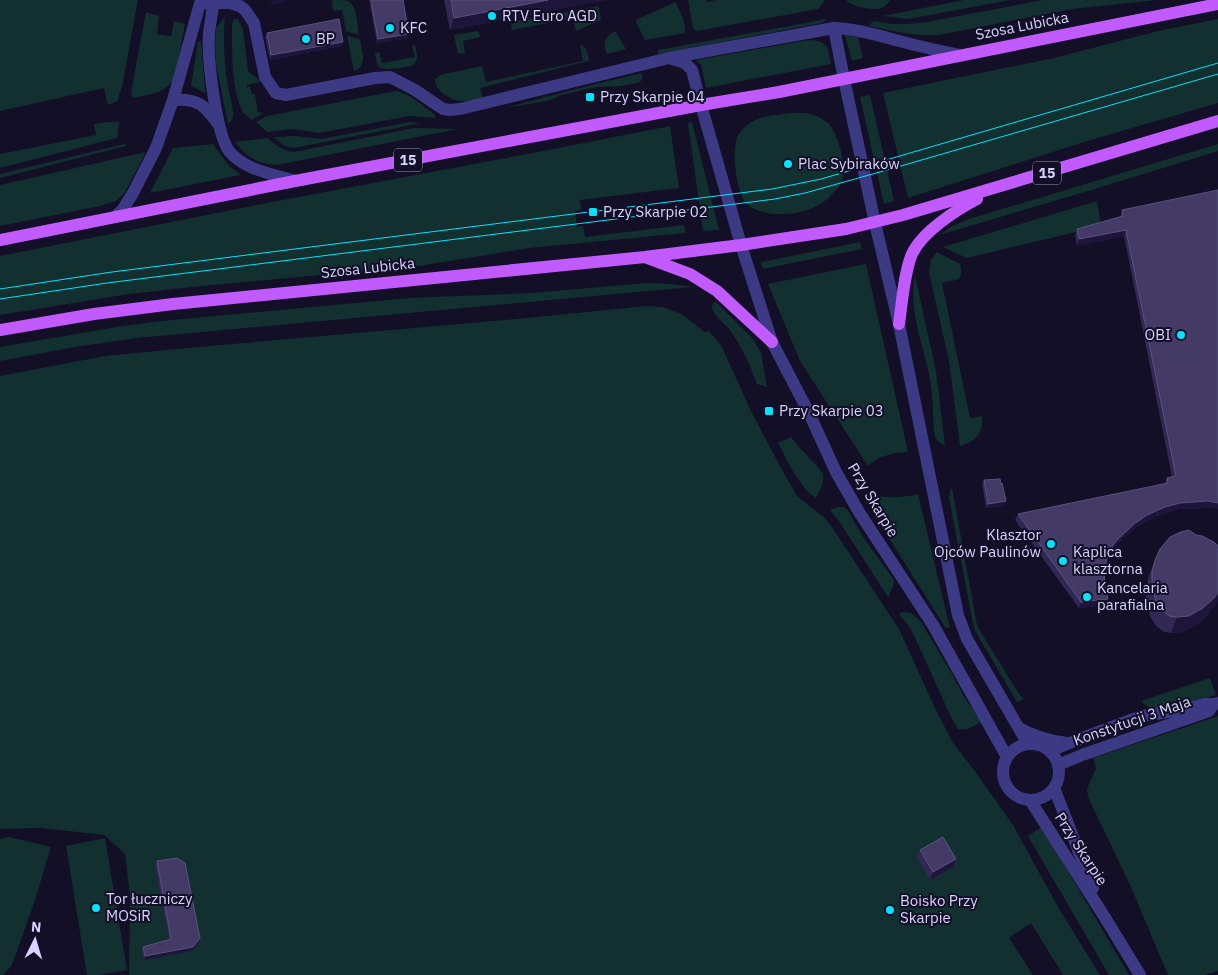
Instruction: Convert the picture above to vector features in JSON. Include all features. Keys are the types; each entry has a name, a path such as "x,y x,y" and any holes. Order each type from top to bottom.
{"main road":[{"name":"Szosa Lubicka","path":"844,79 1218,4"},
{"name":"15","path":"0,240 295,181 844,79"},
{"name":"15","path":"741,245 875,223 1218,121"},
{"path":"899,324 908,266 916,246 933,228 968,204 998,187"},
{"name":"Szosa Lubicka","path":"0,330 94,314 173,304 645,257 741,245"},
{"path":"645,257 690,274 717,291 772,342"}],"street":[{"path":"213,1 209,35 210,62 219,124 224,141 229,151 252,168 295,181"},
{"path":"116,217 133,193 156,148 174,100 200,2 230,3 240,6 245,10 254,23 265,77 276,93 286,95 375,78 390,77 415,90 443,109 450,110 460,110 669,58 834,28 864,31 960,55"},
{"path":"834,28 875,223 899,324 958,615 967,639 1028,744"},
{"path":"669,58 685,64 692,70 741,245"},
{"path":"174,100 188,99 200,103 219,124"},
{"name":"Przy Skarpie","path":"741,245 772,342 808,410 836,472 859,512 933,625 1006,757"},
{"name":"Konstytucji 3 Maja","path":"1050,751 1142,716 1205,704 1216,704"},
{"name":"Konstytucji 3 Maja","path":"1058,766 1082,755 1209,712 1216,704"},
{"path":"1019,728 1054,742 1069,743"},
{"path":"1028,744 1040,745 1050,751 1058,766 1059,777 1054,788 1050,794 1037,800 1023,800 1016,796 1010,792 1003,779 1002,772 1006,757 1020,746 1028,744"},
{"name":"Przy Skarpie","path":"1054,788 1104,916"},
{"name":"Przy Skarpie","path":"1030,800 1140,975"}],"green space":[{"path":"0,0 138,0 122,87 117,101 108,105 104,88 0,111"},
{"path":"332,0 348,1 354,7 359,35 346,31 342,10 333,11"},
{"path":"688,0 707,0 707,2 716,0 825,1 818,9 697,31 693,28"},
{"path":"846,0 890,0 886,5 873,9 862,8"},
{"path":"964,0 1011,0 908,19 883,16"},
{"path":"1043,0 1157,0 1072,9 939,35 896,32 870,26 874,21 892,24 927,22"},
{"path":"675,2 682,17 685,33 645,40 636,20"},
{"path":"599,6 601,20 576,31 573,18 512,30 511,25 517,21"},
{"path":"146,12 159,16 157,34 171,36 174,21 185,24 175,78 162,90 133,98 131,92"},
{"path":"225,17 225,64 233,115 232,120 228,124 216,64 215,44 216,28"},
{"path":"234,19 238,19 243,29 248,71 260,82 247,85 247,87 250,87 252,94 255,94 258,113 264,112 252,120 243,112 234,81 232,24"},
{"path":"827,19 822,23 658,54 658,50"},
{"path":"1218,19 1218,103 1084,142 908,198 883,93 1054,58 1158,31"},
{"path":"478,31 481,37 463,41 465,53 458,54 454,35"},
{"path":"615,31 626,49 607,54 605,41"},
{"path":"846,35 858,37 863,58 852,61"},
{"path":"347,36 360,39 362,48 363,62 354,71"},
{"path":"809,40 819,41 827,46 831,64 706,88 701,65 696,60"},
{"path":"201,41 205,93 191,86 198,42"},
{"path":"415,45 417,60 411,66 384,69 378,66 375,53 379,52 382,63 415,57 412,46"},
{"path":"580,45 586,50 588,61 480,88 483,98 468,101 455,100 439,90 436,84 435,79 440,75 482,66 486,82 583,61"},
{"path":"642,73 642,79 638,83 596,87 562,95 547,101 504,108 591,85"},
{"path":"396,91 417,101 435,115 435,118 409,116 320,133 292,129 267,132 256,122 267,116"},
{"path":"870,95 894,201 884,204 860,97"},
{"path":"792,113 815,115 828,123 832,128 839,144 843,161 843,178 841,184 821,204 799,212 771,214 753,208 743,199 735,165 735,148 738,135 751,122 768,116"},
{"path":"119,122 117,138 0,168 0,154 96,135 94,124"},
{"path":"410,122 420,123 294,148 284,146 274,137 295,136 321,139"},
{"path":"692,122 719,230 703,231 688,123"},
{"path":"670,126 679,188 580,200 581,210 575,211 577,227 583,226 585,237 684,225 686,233 529,248 419,266 129,294 0,315 0,256"},
{"path":"414,128 457,129 277,165 258,162 244,152 235,142 267,138 283,149 294,152"},
{"path":"124,144 126,146 0,178 0,174"},
{"path":"213,144 229,166 241,175 150,193 173,148"},
{"path":"1218,144 1218,151 939,235 966,220"},
{"path":"146,152 125,192 116,201 100,206 0,226 0,185"},
{"path":"1097,201 1101,226 967,258 943,247"},
{"path":"860,242 862,249 763,269 761,264 762,262"},
{"path":"937,252 960,264 960,277 942,283 970,418 982,416 980,432 970,442 960,446 949,361 929,272 931,260"},
{"path":"866,264 908,452 895,453 878,458 868,466 800,361 768,284"},
{"path":"915,276 936,371 945,446 935,437 934,432 930,379 915,315 913,289"},
{"path":"646,283 692,287 137,338 0,361 0,347 161,321 409,298 532,293"},
{"path":"715,301 754,340 761,353 767,387 757,384 749,363 738,343 730,330 712,309"},
{"path":"647,306 663,307 682,314 706,333 708,330 721,345 751,411 797,496 825,518 832,527 899,629 953,743 1013,825 1058,907 1100,975 1063,975 1031,923 1009,938 1033,975 129,975 130,896 125,854 104,835 41,828 0,829 0,376 105,356"},
{"path":"791,437 823,474 822,483 816,498 799,480 778,443"},
{"path":"952,488 977,625 1019,694 1024,699 1017,702 974,629 949,498"},
{"path":"918,494 950,628 945,627 882,527 870,504 871,495 894,497"},
{"path":"838,507 847,509 863,537 894,580 888,597 830,510"},
{"path":"903,612 911,613 921,622 964,697 981,721 976,725 967,729 958,729 911,629 899,614"},
{"path":"1210,678 1216,695 1176,707 1151,709 1141,701"},
{"path":"1218,716 1218,971 1204,975 1168,975 1130,885 1088,797 1087,789 1096,768 1093,758"},
{"path":"1042,827 1129,975 1109,975 1028,836"},
{"path":"9,837 51,847 12,965 3,975 0,975 0,839"},
{"name":"Tor łuczniczy MOSiR","path":"105,838 127,970 87,975 66,846"}],"building":[{"name":"KFC","path":"371,0 403,0 409,34 378,39"},
{"path":"451,0 548,0 454,18"},
{"path":"339,19 343,42 271,55 267,33"},
{"name":"OBI","path":"1218,190 1218,503 1208,501 1180,503 1147,515 1134,524 1113,545 1107,558 1104,572 1108,599 1081,602 1018,514 1168,483 1167,478 1176,476 1126,230 1079,239 1077,229 1123,216 1122,210"},
{"path":"1000,479 1006,501 988,504 984,480"},
{"path":"1189,530 1214,542 1218,546 1218,593 1203,608 1189,616 1169,616 1156,602 1152,584 1152,572 1160,549 1170,537"},
{"path":"943,837 956,859 933,872 920,850"},
{"path":"177,858 185,863 200,938 193,947 145,956 143,947 171,939 157,861"}],"tram line":[{"path":"0,289 112,272 772,189 821,179 1218,63"},
{"path":"0,299 107,283 775,199 805,193 894,168 1218,74"}],"place":[{"name":"RTV Euro AGD","path":"492,16"},
{"name":"KFC","path":"390,28"},
{"name":"BP","path":"306,39"},
{"name":"Przy Skarpie 04","path":"590,97"},
{"name":"Plac Sybiraków","path":"788,164"},
{"name":"Przy Skarpie 02","path":"593,212"},
{"name":"OBI","path":"1181,335"},
{"name":"Przy Skarpie 03","path":"769,411"},
{"name":"Klasztor Ojców Paulinów","path":"1051,544"},
{"name":"Kaplica klasztorna","path":"1063,561"},
{"name":"Kancelaria parafialna","path":"1087,597"},
{"name":"Tor łuczniczy MOSiR","path":"96,908"},
{"name":"Boisko Przy Skarpie","path":"890,910"}]}
